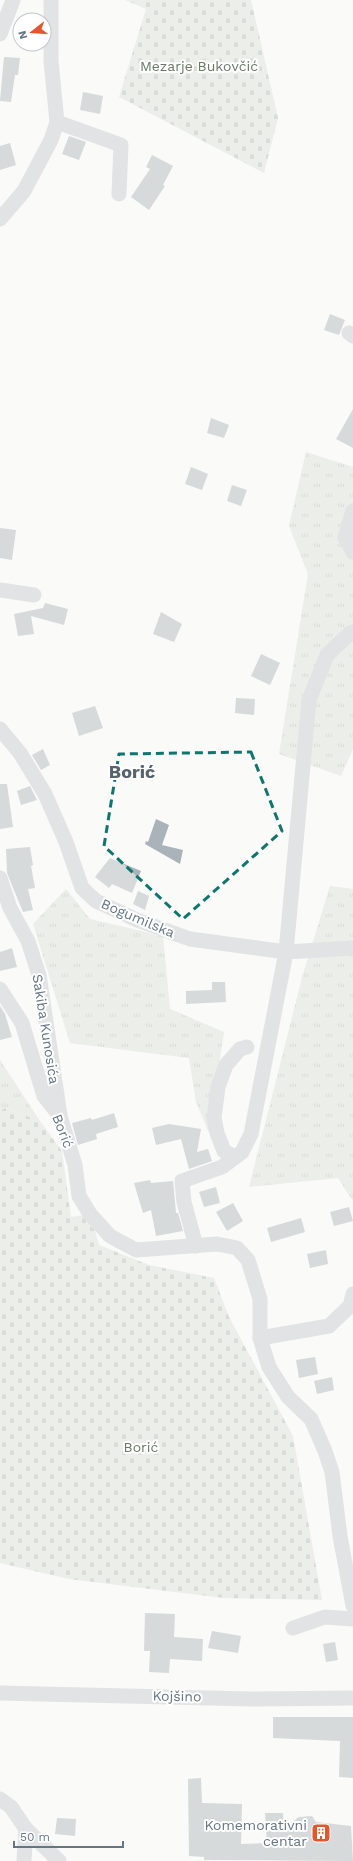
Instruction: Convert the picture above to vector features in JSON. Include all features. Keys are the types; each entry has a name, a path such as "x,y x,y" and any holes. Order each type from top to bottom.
{"street":[{"path":"0,34 13,0"},
{"path":"0,220 24,191 51,140 57,122 50,62 51,0"},
{"path":"57,122 121,145 119,194"},
{"path":"353,511 345,538 353,552"},
{"path":"0,590 34,595"},
{"path":"196,1246 184,1202 182,1181 222,1167 242,1152 251,1134 286,952 309,700 327,655 353,632"},
{"name":"Bogumilska","path":"0,729 20,753 45,794 63,836 82,888 96,901 137,920 190,939 286,952 353,948"},
{"name":"Sakiba Kunosića","path":"0,878 10,908 28,941 39,975 60,1116"},
{"name":"Borić","path":"0,989 22,1023 44,1096 60,1116 75,1165 79,1196 90,1214 110,1236 136,1250 217,1244 237,1248 248,1260 260,1299 260,1338 269,1367 288,1397 311,1419 325,1451 332,1472 340,1536 353,1606"},
{"path":"235,1157 224,1151 217,1134 214,1118 218,1087 226,1065 240,1049 247,1047"},
{"path":"260,1338 329,1326 350,1306 353,1294"},
{"path":"293,1628 325,1618 353,1619"},
{"name":"Kojšino","path":"0,1693 252,1699 353,1698"},
{"path":"0,1799 11,1807 26,1829 59,1861"},
{"path":"24,1861 26,1829"}],"highlighted area":[{"path":"251,752 282,831 183,919 104,846 119,754"}],"green space":[{"name":"Mezarje Bukovčić","path":"125,0 251,0 278,118 264,173 119,97 146,9"},
{"path":"306,452 353,467 353,749 341,776 279,754 308,574 289,526"},
{"path":"330,886 353,889 353,1201 338,1178 249,1187 303,974"},
{"path":"66,889 90,919 163,936 170,1009 224,1032 209,1133 196,1102 189,1058 70,1043 33,924"},
{"path":"0,1060 40,1121 6,1108 0,1110"},
{"name":"Borić","path":"6,1108 40,1121 62,1151 71,1217 90,1214 99,1245 149,1265 214,1278 229,1317 293,1436 322,1600 224,1598 69,1579 0,1563 0,1110"}],"building":[{"path":"4,57 20,58 18,75 15,75 11,102 0,101"},
{"path":"83,92 103,96 100,114 80,110"},
{"path":"69,136 86,142 79,160 62,154"},
{"path":"10,143 16,165 0,170 0,146"},
{"path":"152,155 173,166 163,185 165,186 149,210 131,197 150,169 146,167"},
{"path":"330,314 345,320 339,335 324,330"},
{"path":"353,409 353,448 336,439"},
{"path":"211,418 229,425 224,438 207,433"},
{"path":"191,467 208,474 202,490 185,484"},
{"path":"232,485 247,490 241,506 227,501"},
{"path":"0,528 16,530 12,560 0,558"},
{"path":"45,603 68,609 64,625 31,616 34,634 18,636 14,614 43,608"},
{"path":"161,612 182,624 174,642 153,634"},
{"path":"261,654 280,663 270,685 251,676"},
{"path":"236,698 255,699 254,715 235,713"},
{"path":"95,706 103,728 79,736 72,713"},
{"path":"43,749 50,765 41,770 32,755"},
{"path":"0,784 7,784 13,827 0,829"},
{"path":"30,786 37,800 21,805 17,791"},
{"path":"156,819 169,825 162,845 183,850 180,864 145,844 146,841 148,842"},
{"path":"30,847 33,865 31,866 35,888 28,889 33,910 23,912 7,873 6,849"},
{"path":"110,858 141,871 132,893 112,884 109,888 95,877"},
{"path":"138,891 149,896 145,910 133,904"},
{"path":"12,948 17,967 0,971 0,952"},
{"path":"212,982 225,982 226,1002 186,1004 186,991 212,990"},
{"path":"0,1006 5,1014 12,1037 0,1040"},
{"path":"114,1113 118,1127 96,1134 97,1139 78,1145 72,1123 91,1118 92,1120"},
{"path":"169,1124 201,1129 197,1152 208,1149 212,1161 189,1169 181,1139 156,1145 152,1128"},
{"path":"150,1180 151,1183 173,1181 176,1213 178,1213 183,1231 156,1236 151,1210 143,1213 134,1183"},
{"path":"216,1187 220,1203 204,1207 199,1192"},
{"path":"233,1203 243,1221 227,1231 216,1212"},
{"path":"349,1207 353,1221 334,1226 330,1212"},
{"path":"301,1218 305,1232 271,1242 267,1228"},
{"path":"326,1250 328,1264 310,1268 307,1254"},
{"path":"315,1357 318,1374 299,1378 296,1360"},
{"path":"332,1377 334,1390 317,1394 314,1381"},
{"path":"145,1613 175,1614 174,1637 203,1639 202,1661 170,1659 169,1673 149,1672 150,1651 144,1651"},
{"path":"212,1631 241,1636 238,1653 208,1648"},
{"path":"335,1642 338,1660 326,1662 323,1644"},
{"path":"273,1717 353,1717 353,1778 339,1777 340,1741 273,1738"},
{"path":"201,1778 202,1803 242,1804 241,1844 267,1843 265,1813 283,1813 284,1828 299,1817 312,1816 316,1822 351,1826 353,1861 204,1860 204,1857 189,1856 188,1779"},
{"path":"57,1818 76,1819 75,1836 55,1834"}],"place":[{"name":"Komemorativni centar","path":"321,1833"}],"district":[{"name":"Borić","path":"132,771"}]}
